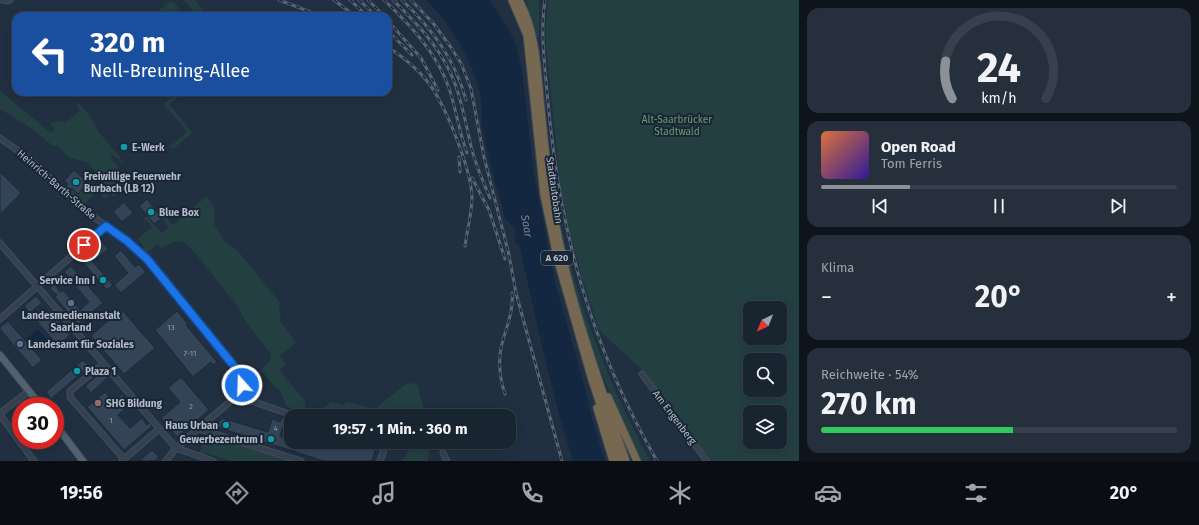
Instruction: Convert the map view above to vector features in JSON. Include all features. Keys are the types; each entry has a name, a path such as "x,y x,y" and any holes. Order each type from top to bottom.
{"highway":[{"name":"Stadtautobahn","path":"512,0 522,19 528,41 540,162 550,227 566,295 595,379"},
{"name":"Stadtautobahn","path":"519,0 531,29 536,51 546,161 556,226 595,379"},
{"path":"595,379 598,412 612,461"},
{"path":"595,379 611,403 637,461"},
{"name":"A 620","path":"595,379 619,461"},
{"name":"A 620","path":"595,379 626,461"}],"main road":[{"path":"0,355 34,397"},
{"path":"64,436 83,461"}],"street":[{"path":"2,0 10,0"},
{"name":"Heinrich-Barth-Straße","path":"0,138 28,157 83,209 127,241 147,259 238,371 241,376 242,385 237,396"},
{"path":"0,318 106,226"},
{"path":"0,242 176,448 196,458 213,461"},
{"path":"103,364 70,391 69,394 123,460 159,429"},
{"name":"Am Engenberg","path":"642,374 707,461"},
{"path":"29,391 2,412 1,416 34,461"},
{"path":"166,461 176,448 237,396 284,412"},
{"path":"199,429 301,461"},
{"path":"380,461 384,449"},
{"path":"443,453 447,461"}],"green space":[{"path":"184,0 195,0 205,12 194,12"},
{"path":"526,0 539,0 539,37 537,37"},
{"name":"Alt-Saarbrücker Stadtwald","path":"548,0 799,0 799,461 712,461 641,368 608,339 599,329 582,278 569,229 560,182 546,47"},
{"path":"170,2 174,3 179,8 174,12 156,12"},
{"path":"0,91 51,133 55,129 48,121 53,123 56,121 62,121 64,124 80,111 77,106 78,102 89,115 98,131 126,165 113,155 110,157 125,179 124,188 114,197 111,193 104,199 101,195 103,188 97,173 87,162 70,158 57,145 53,146 31,128 0,109"},
{"path":"174,96 179,96 169,104 192,133 173,149 169,144 172,145 187,132 164,104"},
{"path":"89,183 95,191 95,194 85,203 80,204 69,193 73,189 78,194"},
{"path":"207,196 214,208 214,224 224,241 238,251 280,303 279,309 281,314 279,320 296,342 280,356 286,364 279,370 305,401 305,409 294,409 287,407 280,390 275,387 261,370 271,360 271,354 245,321 239,308 196,254 185,243 179,241 173,242 161,248 157,244 148,252 151,255 146,255 141,250 144,247 138,239 152,227 144,218 147,216 162,233 169,227 162,218 166,217 170,223 174,224"},
{"path":"555,204 572,272 593,336 619,398 650,461 641,461 600,370 585,327 566,259"},
{"path":"153,258 249,376 248,378 245,377 152,262"},
{"path":"407,383 417,384 424,409 375,409"},
{"path":"331,402 343,405 347,402 375,409 322,409"},
{"path":"206,434 292,461 231,461 206,453 205,456 199,454"},
{"path":"409,449 429,449 428,461 402,461"}],"water":[{"name":"Saar","path":"426,0 489,0 507,26 515,42 522,71 534,174 556,286 605,461 573,461 551,382 520,248 514,240 516,233 513,226 505,219 490,164 482,126 481,98 472,68 459,43 444,20"},
{"path":"38,329 48,341 37,350 27,338"}],"building":[{"name":"Freiwillige Feuerwehr Burbach (LB 12)","path":"74,170 88,183 78,194 72,188 69,191 65,187 68,184 64,181"},
{"path":"0,172 21,193 0,215"},
{"name":"Blue Box","path":"147,199 162,218 154,224 139,206"},
{"path":"124,202 133,213 122,222 113,212"},
{"path":"99,242 102,242 108,249 93,262 113,285 107,290 80,259"},
{"path":"121,250 135,267 139,264 146,272 121,293 114,285 128,273 114,256"},
{"path":"71,266 103,303 78,324 55,297 57,295 50,289 52,284 55,284 60,292 63,290 80,310 89,302 64,272"},
{"path":"36,296 42,303 33,310 41,319 50,312 70,335 58,346 24,306"},
{"path":"121,309 155,348 124,374 91,336"},
{"path":"177,311 188,324 186,325 217,362 213,365 211,362 193,377 155,330"},
{"name":"Landesamt für Soziales","path":"8,321 42,360 33,368 0,329 0,327"},
{"path":"83,360 89,366 53,397 50,397 46,392"},
{"path":"103,371 108,377 91,393 85,386"},
{"path":"181,377 209,410 177,437 161,418 180,402 168,388"},
{"path":"105,392 113,402 122,394 130,404 118,415 130,428 142,418 147,425 149,423 152,426 124,450 87,407"},
{"path":"282,417 284,418 284,424 280,436 284,437 284,448 214,426 216,422 220,421 222,418 268,432 272,419 280,422"},
{"path":"286,449 376,449 372,461 324,461"},
{"path":"152,450 159,457 154,461 139,461"}],"railway":[{"path":"279,0 310,12"},
{"path":"334,0 350,12"},
{"path":"350,0 363,12"},
{"path":"359,0 372,12"},
{"path":"368,0 380,12"},
{"path":"384,0 422,40 444,75 454,104 467,153"},
{"path":"393,0 432,43 439,52 450,72 460,99 479,172 490,198"},
{"path":"402,0 433,34 449,58 456,71 466,100"},
{"path":"411,0 433,23 450,46 461,63 471,89 484,157 509,255 516,293 562,461"},
{"path":"545,0 543,26 544,64 553,151 570,243 582,288 614,375 634,418 657,461"},
{"path":"392,25 421,58 438,90"},
{"path":"392,35 412,55"},
{"path":"392,50 409,62 427,81 441,104 456,137 467,170 471,185 472,197 465,246"},
{"path":"459,157 460,172"},
{"path":"472,178 489,210 505,259"},
{"path":"505,394 501,377 500,360 501,348 512,307 512,293"}],"place":[{"name":"E-Werk","path":"124,147"},
{"name":"Freiwillige Feuerwehr Burbach (LB 12)","path":"76,182"},
{"name":"Blue Box","path":"151,212"},
{"name":"Service Inn I","path":"103,280"},
{"name":"Landesmedienanstalt Saarland","path":"71,303"},
{"name":"Landesamt für Soziales","path":"20,344"},
{"name":"Plaza 1","path":"77,371"},
{"name":"SHG Bildung","path":"98,403"},
{"name":"Haus Urban","path":"226,425"},
{"name":"Gewerbezentrum I","path":"271,439"}],"route":[{"path":"84,245 106,226 138,250 147,259 238,371 241,376 242,385"}]}
